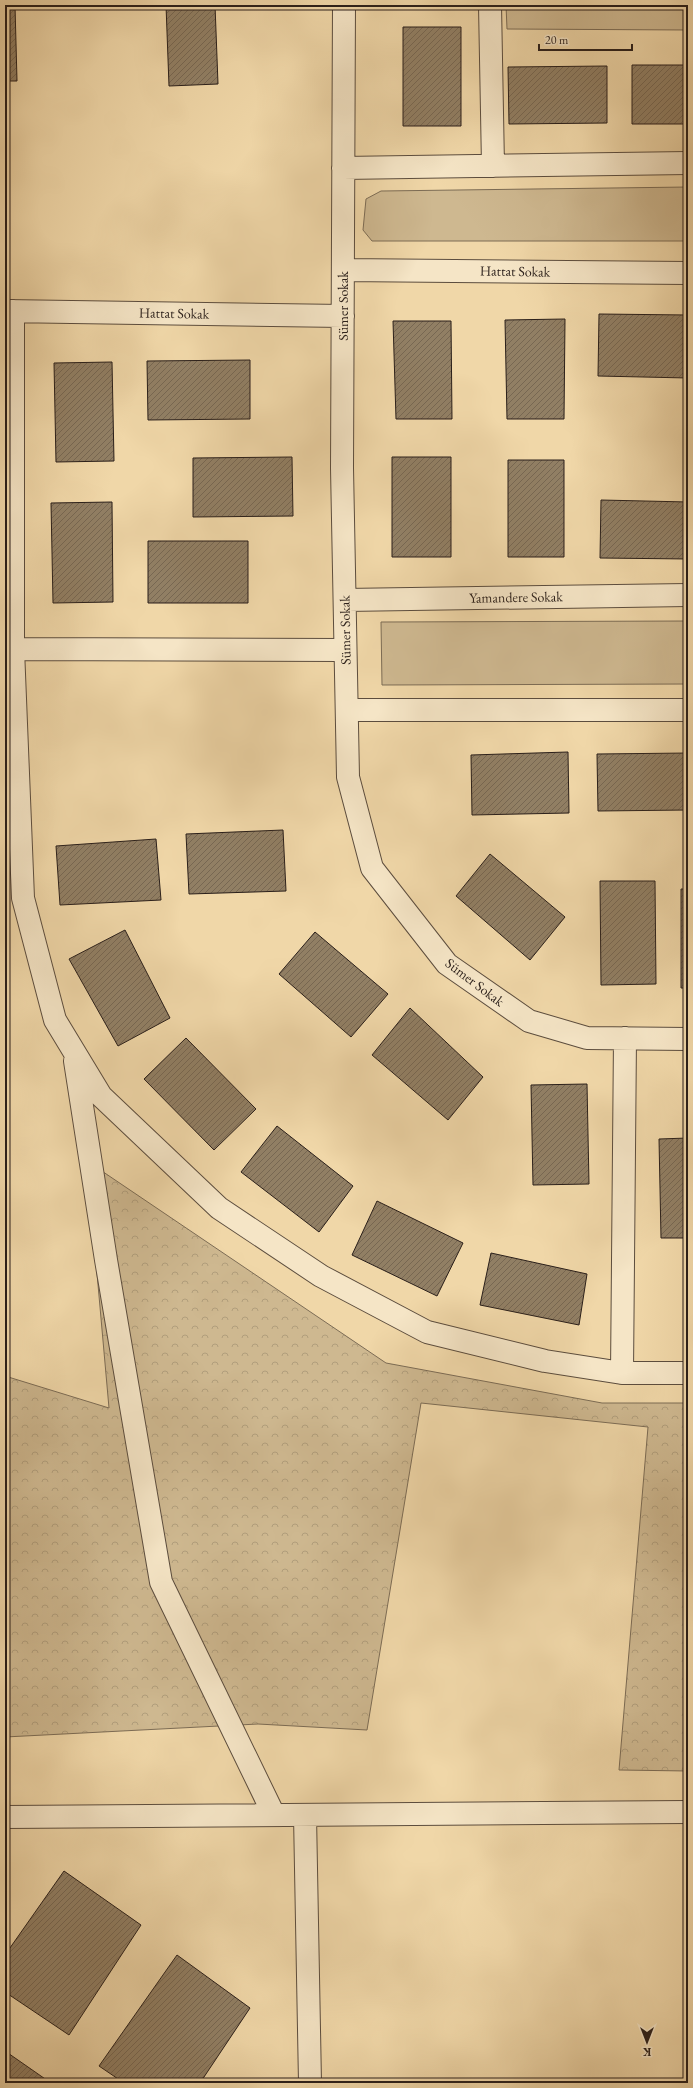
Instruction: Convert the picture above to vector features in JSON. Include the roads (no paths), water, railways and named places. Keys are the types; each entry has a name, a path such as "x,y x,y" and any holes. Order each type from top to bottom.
{"street":[{"name":"Sümer Sokak","path":"344,5 342,468 348,777 372,868 446,964 529,1021 587,1038 688,1039"},
{"path":"490,5 493,166"},
{"path":"343,168 688,163"},
{"name":"Hattat Sokak","path":"343,270 688,273"},
{"path":"9,311 13,649 23,898 55,1020 101,1096 219,1208 321,1276 427,1332 545,1361 622,1373 688,1373"},
{"name":"Hattat Sokak","path":"9,311 342,316"},
{"name":"Yamandere Sokak","path":"345,600 688,595"},
{"path":"13,649 345,650"},
{"path":"347,710 688,710"},
{"path":"622,1373 625,1038"},
{"path":"73,1051 161,1582 274,1815"},
{"path":"5,1817 688,1812"},
{"path":"305,1815 310,2083"}]}
